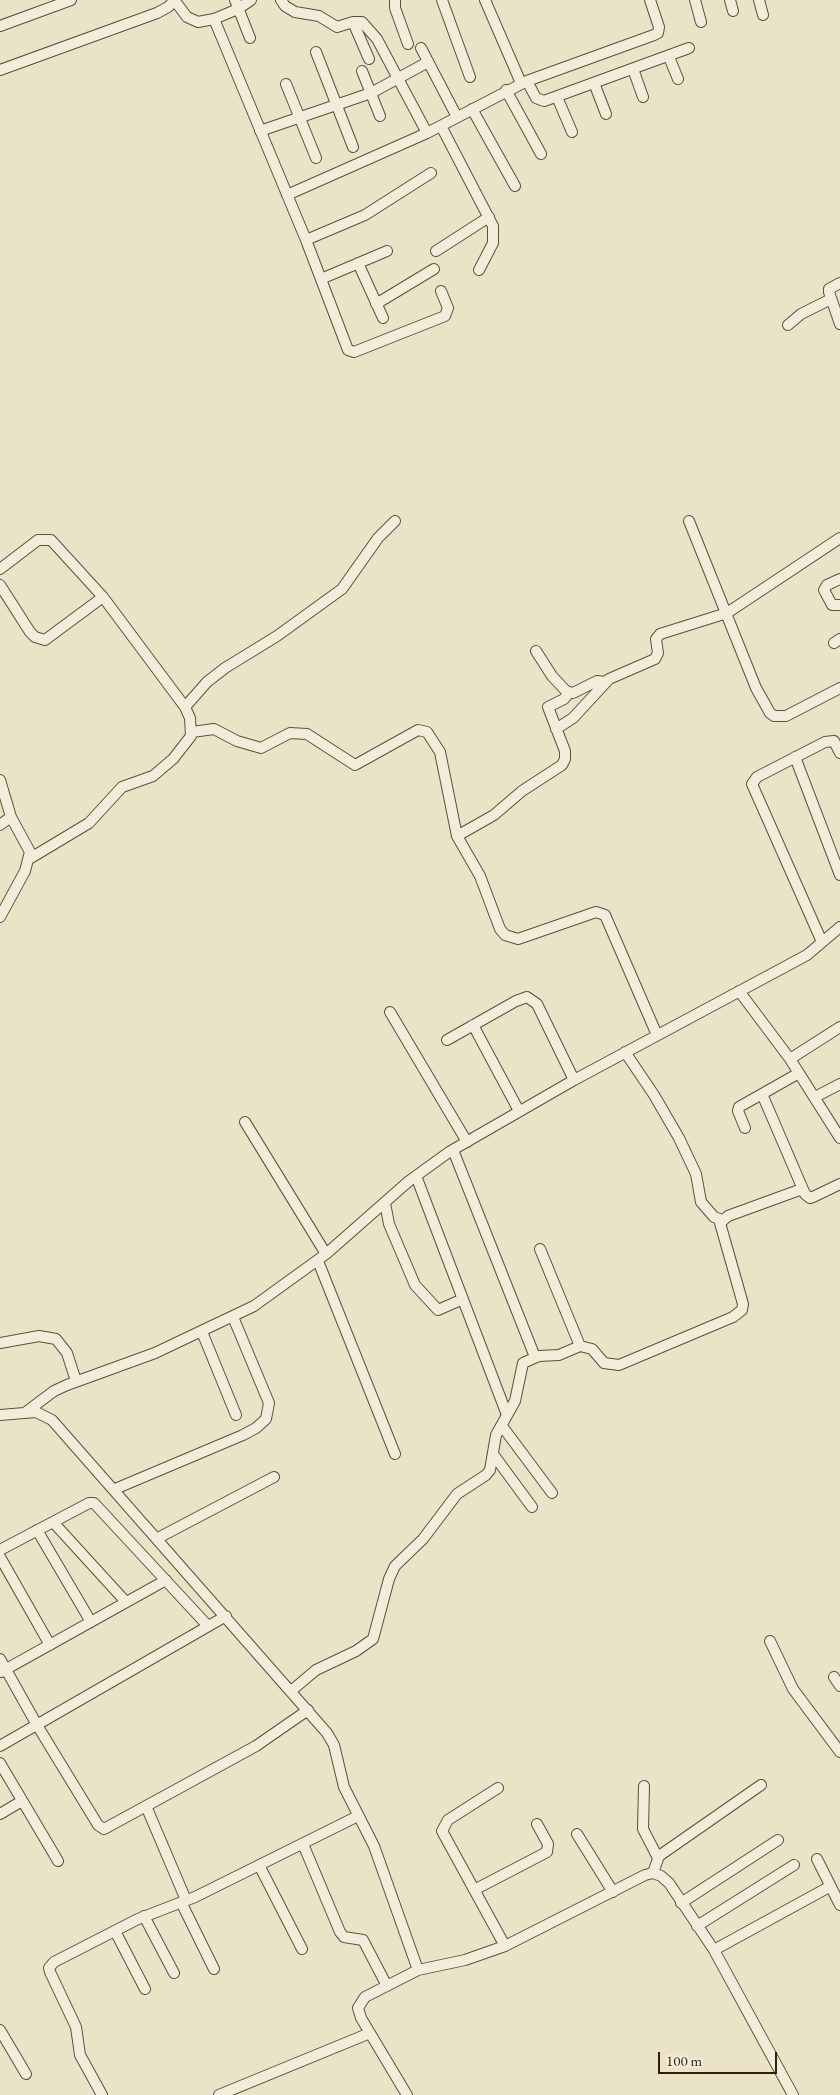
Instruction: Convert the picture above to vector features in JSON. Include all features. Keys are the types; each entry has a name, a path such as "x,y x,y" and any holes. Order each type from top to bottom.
{"street":[{"path":"0,26 56,3 71,0"},
{"path":"0,70 157,13 175,1 182,12 198,22 214,19 237,4 251,0"},
{"path":"281,0 285,6 295,12 319,16 332,26 337,27 354,22 362,22 371,32 399,78 427,133"},
{"path":"395,0 394,8 408,44"},
{"path":"442,0 470,77"},
{"path":"485,0 524,82 540,101 557,97 689,48"},
{"path":"287,195 427,133 524,82 658,33 660,27 650,0"},
{"path":"695,0 701,22"},
{"path":"730,0 733,11"},
{"path":"759,0 763,15"},
{"path":"237,4 250,38"},
{"path":"214,19 351,352 445,316 448,308 441,291"},
{"path":"354,22 369,59"},
{"path":"421,48 457,117"},
{"path":"316,52 352,147"},
{"path":"670,56 678,79"},
{"path":"260,131 371,93 428,62"},
{"path":"633,69 643,97"},
{"path":"362,71 380,116"},
{"path":"594,83 606,114"},
{"path":"286,84 316,158"},
{"path":"506,90 541,154"},
{"path":"557,97 572,132"},
{"path":"472,109 515,186"},
{"path":"441,126 489,217 494,237 479,270"},
{"path":"306,240 365,215 431,173"},
{"path":"436,251 489,217"},
{"path":"321,279 387,251"},
{"path":"358,263 382,318"},
{"path":"376,304 434,269"},
{"path":"840,284 829,289 840,324"},
{"path":"788,325 801,314 831,299"},
{"path":"185,707 207,682 225,668 277,636 342,589 378,538 394,521"},
{"path":"690,521 756,688 767,708 774,716 786,716 840,688"},
{"path":"457,836 494,815 522,791 562,765 565,759 565,751 548,709 549,705 564,699 569,693 597,682 605,682 655,660 658,653 656,639 660,634 727,613 840,538"},
{"path":"0,569 38,540 51,540 103,597 185,707 190,718 192,732 188,741 158,772 147,779 122,787 89,823 29,859"},
{"path":"840,578 827,585 824,590 832,605 840,606"},
{"path":"0,585 30,632 35,637 45,640 103,597"},
{"path":"536,651 562,688 569,693"},
{"path":"556,729 573,718 605,682"},
{"path":"192,732 214,729 237,741 261,748 290,733 307,734 355,765 418,730 427,732 438,750 457,836 480,876 500,929 505,935 518,939 596,912 605,915 656,1035"},
{"path":"822,942 752,784 757,777 830,741 834,741 840,753"},
{"path":"795,757 840,875"},
{"path":"0,780 11,817 29,846 29,859 0,917"},
{"path":"0,824 11,817"},
{"path":"26,1412 54,1391 76,1381 155,1353 233,1317 276,1292 322,1258 416,1176 453,1150 574,1080 807,955 840,927"},
{"path":"739,991 790,1059 840,1138"},
{"path":"447,1040 516,1001 527,997 533,999 574,1080"},
{"path":"390,1012 467,1142"},
{"path":"473,1025 519,1111"},
{"path":"790,1059 840,1027"},
{"path":"625,1052 654,1095 679,1138 696,1174 701,1202 714,1217 722,1220 802,1189"},
{"path":"746,1128 738,1111 739,1107 799,1073"},
{"path":"815,1097 840,1084"},
{"path":"762,1094 802,1189 810,1198 840,1184"},
{"path":"245,1122 322,1258 395,1454"},
{"path":"453,1150 535,1357"},
{"path":"416,1176 507,1415"},
{"path":"385,1203 389,1224 415,1284 436,1310 440,1310 463,1299"},
{"path":"291,1691 316,1670 356,1651 373,1639 389,1579 395,1566 423,1539 457,1494 486,1475 490,1470 496,1435 515,1402 522,1366 526,1361 535,1357 560,1355 580,1346 592,1350 604,1363 619,1365 738,1314 743,1304 720,1227 722,1220"},
{"path":"540,1249 580,1346"},
{"path":"115,1489 243,1435 256,1428 266,1419 269,1403 233,1317"},
{"path":"202,1332 236,1414"},
{"path":"0,1343 40,1336 56,1339 67,1352 76,1381"},
{"path":"0,1415 26,1412 42,1413 52,1420 158,1538 331,1739 344,1787 378,1854 418,1970"},
{"path":"502,1426 552,1493"},
{"path":"493,1454 532,1507"},
{"path":"158,1538 274,1477"},
{"path":"0,1550 89,1503 94,1503 208,1626"},
{"path":"53,1522 126,1602"},
{"path":"37,1530 91,1622"},
{"path":"0,1557 50,1645"},
{"path":"3,1671 166,1580"},
{"path":"0,1746 226,1616"},
{"path":"770,1641 793,1689 840,1752"},
{"path":"0,1659 3,1671 101,1828 111,1827 256,1746 308,1710"},
{"path":"0,1763 58,1861"},
{"path":"653,1873 658,1858 761,1785"},
{"path":"644,1786 643,1828 658,1858"},
{"path":"498,1788 448,1820 443,1826 442,1831 505,1946"},
{"path":"0,1814 22,1801"},
{"path":"146,1806 183,1901 214,1969"},
{"path":"102,2095 80,2055 78,2032 50,1968 54,1962 144,1916 183,1901 358,1816"},
{"path":"474,1890 547,1852 548,1844 537,1824"},
{"path":"577,1834 613,1892"},
{"path":"681,1903 778,1840"},
{"path":"303,1844 340,1932 344,1937 363,1940 386,1986"},
{"path":"817,1859 829,1887 840,1905"},
{"path":"259,1865 302,1949"},
{"path":"697,1926 794,1866"},
{"path":"408,2095 370,2033 358,2008 365,1997 418,1970 465,1960 505,1946 653,1873 661,1876 669,1884 714,1950 793,2095"},
{"path":"714,1950 829,1887"},
{"path":"144,1916 174,1974"},
{"path":"115,1931 145,1988"},
{"path":"0,2030 26,2074"},
{"path":"219,2095 370,2033"}]}
